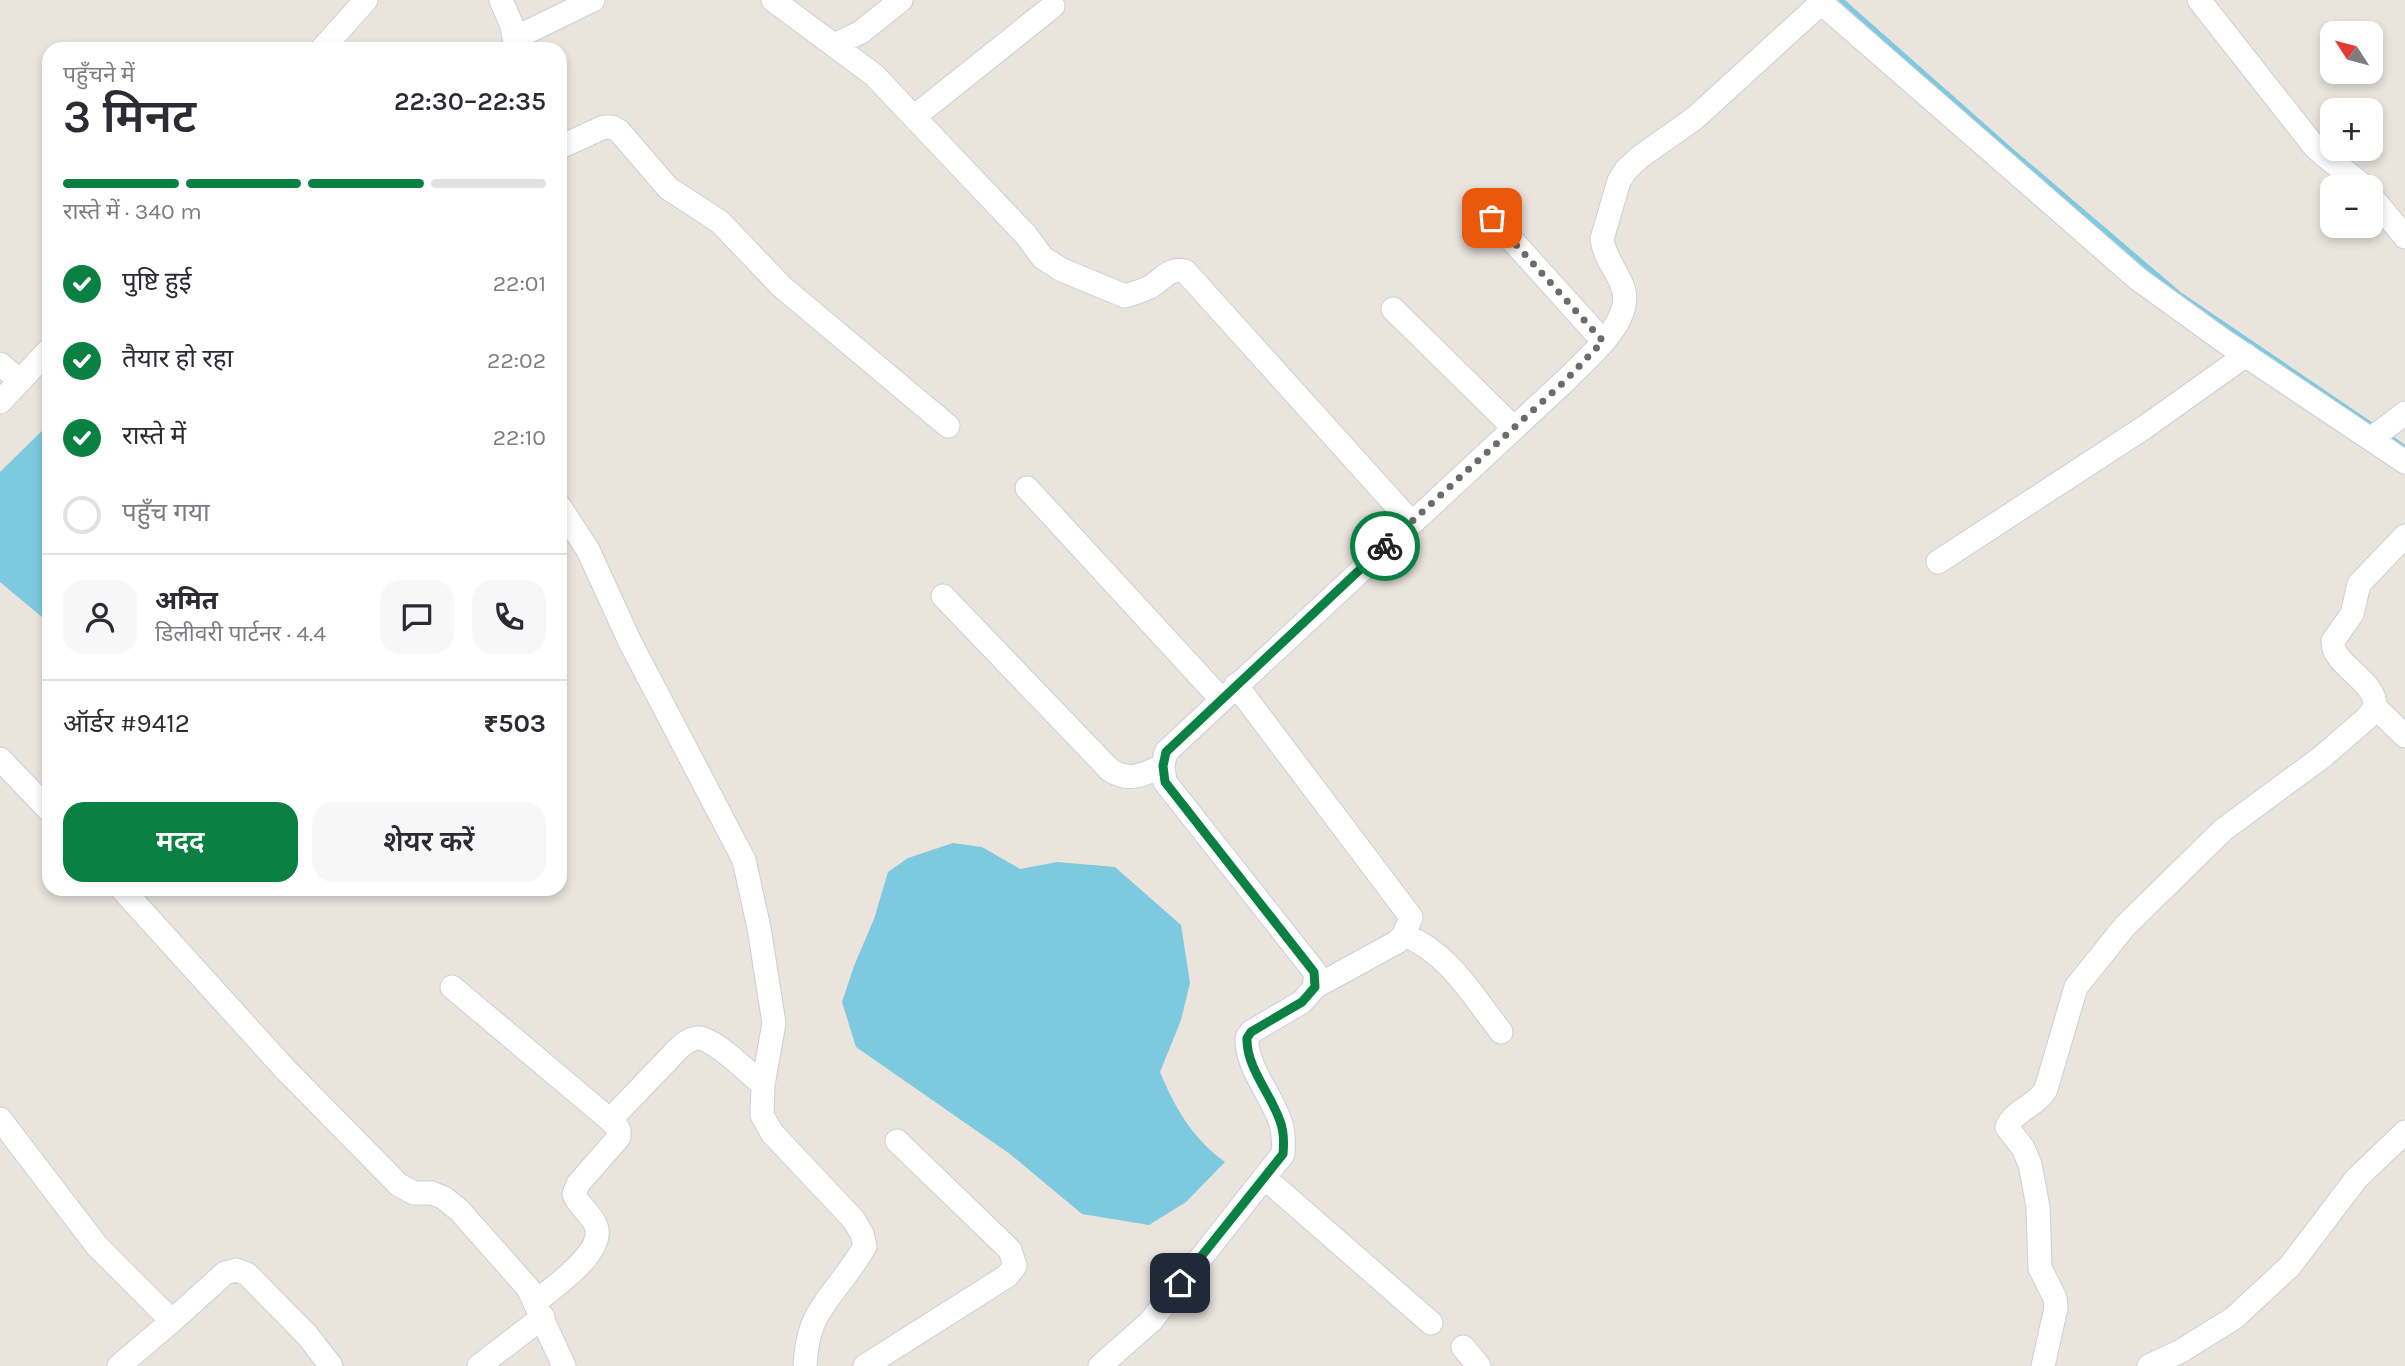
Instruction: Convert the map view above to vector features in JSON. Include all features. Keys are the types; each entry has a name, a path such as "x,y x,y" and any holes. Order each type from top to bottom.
{"street":[{"path":"328,42 366,0"},
{"path":"501,0 515,42"},
{"path":"520,42 593,0"},
{"path":"773,0 874,75 1026,235 1043,258 1062,270 1125,296 1150,287 1176,269 1185,271 1411,522"},
{"path":"834,46 861,32 901,0"},
{"path":"2199,0 2314,146 2324,157 2351,175"},
{"path":"1315,987 1314,972 1165,782 1163,766 1166,752 1566,380 1603,341 1620,319 1626,303 1623,288 1603,247 1602,239 1619,181 1640,157 1695,118 1819,1 2138,279 2246,355 2386,427 2405,463"},
{"path":"914,117 1053,6"},
{"path":"567,144 604,127 612,127 618,131 668,188 720,222 781,286 948,426"},
{"path":"2383,210 2405,237"},
{"path":"1492,218 1603,341"},
{"path":"1393,309 1514,428"},
{"path":"1938,562 2145,427 2246,355"},
{"path":"0,402 42,358"},
{"path":"0,364 20,382"},
{"path":"1027,488 1229,692 1411,917 1404,935 1397,942 1315,987 1302,1002 1251,1032 1247,1038 1250,1056 1281,1121 1283,1154 1266,1179 1224,1227 1151,1321 1101,1366"},
{"path":"572,530 744,860 760,928 774,1023 762,1115 772,1133 854,1220 862,1234 865,1246 856,1264 818,1314 807,1342 805,1366"},
{"path":"2405,536 2359,584 2352,614 2333,641 2335,651 2372,692 2375,707 2405,736"},
{"path":"943,596 1110,769 1121,777 1137,776 1163,766"},
{"path":"2043,1366 2056,1308 2055,1298 2040,1268 2038,1207 2030,1164 2023,1148 2007,1127 2010,1119 2037,1101 2046,1089 2076,986 2125,926 2223,830 2322,757 2367,718 2375,707"},
{"path":"0,759 42,803"},
{"path":"128,896 285,1069 399,1185 414,1193 432,1193 444,1198 459,1210 528,1288 564,1366"},
{"path":"1404,935 1423,942 1441,955 1502,1032"},
{"path":"452,987 619,1130 619,1137 575,1189 576,1199 596,1225 595,1244 583,1262 539,1309 479,1366"},
{"path":"610,1120 690,1039 701,1038 715,1045 764,1085"},
{"path":"0,1119 97,1246 172,1321"},
{"path":"2149,1366 2181,1351 2234,1318 2290,1266 2356,1179 2405,1132"},
{"path":"865,1366 1007,1276 1015,1266 1010,1250 897,1141"},
{"path":"1266,1179 1431,1323"},
{"path":"119,1366 225,1273 236,1270 247,1274 307,1335 331,1366"},
{"path":"1463,1347 1479,1366"}],"water":[{"path":"42,431 42,617 0,582 0,472"},
{"path":"953,843 982,847 1020,869 1057,862 1115,867 1181,925 1190,983 1181,1020 1160,1072 1186,1122 1203,1143 1225,1162 1186,1202 1149,1225 1082,1214 1010,1154 856,1047 842,1002 874,919 888,872 908,858"}],"waterway":[{"path":"1841,0 2179,294 2376,428"},
{"path":"2387,435 2405,448"}],"way so far":[{"path":"1385,546 1566,380 1603,341 1492,218"}],"route":[{"path":"1180,1283 1266,1179 1283,1154 1281,1121 1250,1056 1247,1038 1251,1032 1302,1002 1315,987 1314,972 1165,782 1163,766 1166,752 1385,546"}]}
